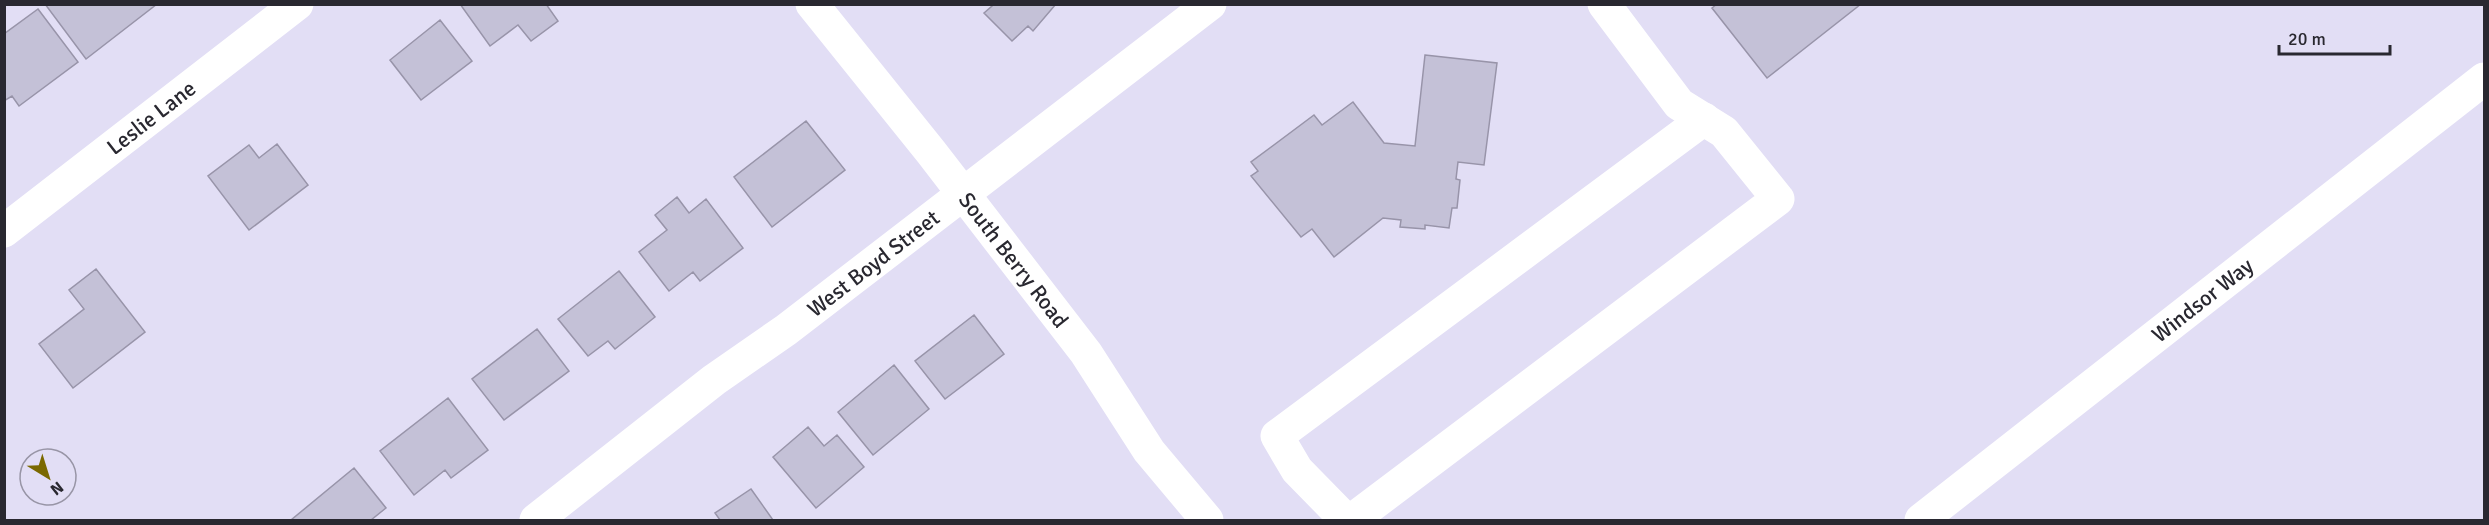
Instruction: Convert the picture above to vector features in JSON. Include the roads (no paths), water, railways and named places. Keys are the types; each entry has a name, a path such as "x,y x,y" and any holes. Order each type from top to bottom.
{"street":[{"name":"Leslie Lane","path":"4,231 297,4"},
{"name":"South Berry Road","path":"813,4 1086,353 1149,451 1207,520"},
{"name":"West Boyd Street","path":"536,520 714,380 786,330 1210,4"},
{"path":"1352,520 1778,199 1724,132 1679,104 1605,4"},
{"name":"Windsor Way","path":"1921,520 2484,80"},
{"path":"1346,520 1297,470 1277,436 1704,119"}]}
